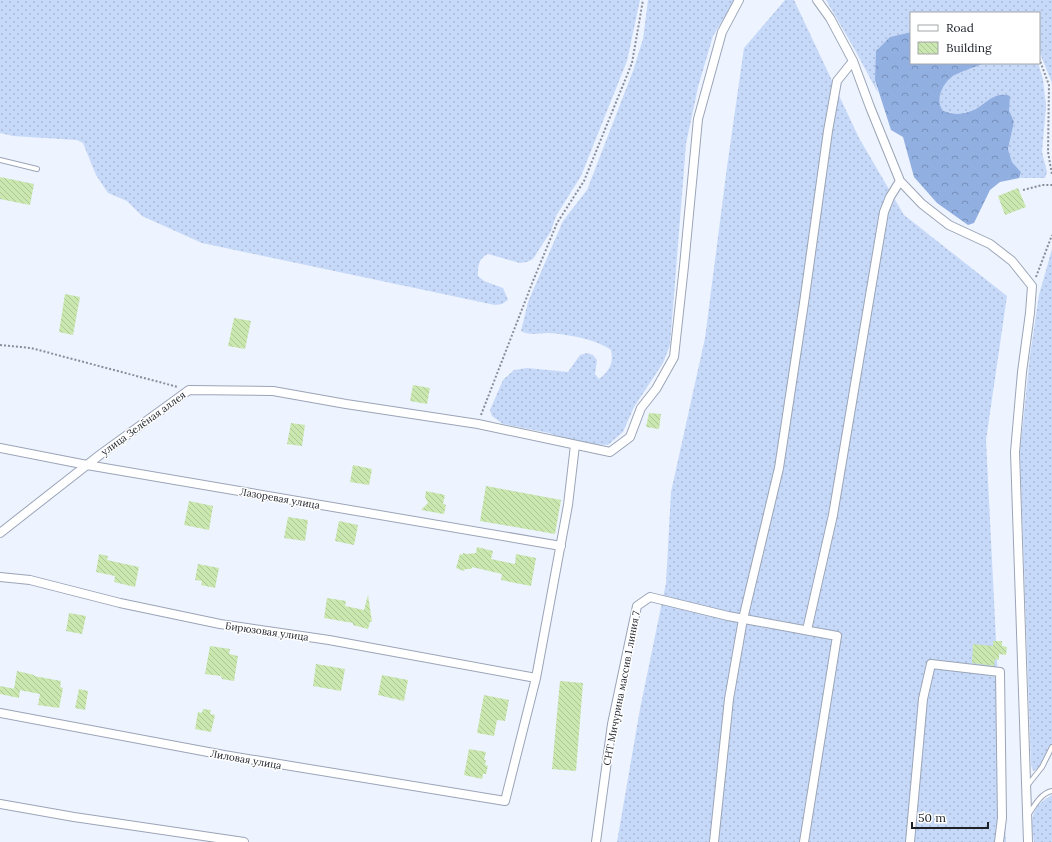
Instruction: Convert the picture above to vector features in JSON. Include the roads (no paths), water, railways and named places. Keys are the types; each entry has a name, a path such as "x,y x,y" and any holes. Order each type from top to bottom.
{"street":[{"name":"улица Зелёная аллея","path":"0,533 87,465 189,390 274,391 346,404 478,424 610,452 630,437 641,408 656,389 674,357 698,119 722,32 739,0"},
{"path":"817,0 830,18 852,61 900,181 922,204 949,226 990,244 1012,261 1032,286 1015,452 1028,842"},
{"path":"714,842 729,699 743,619 779,468 828,131 837,80 852,61"},
{"path":"807,630 833,515 884,212 890,196 900,181"},
{"path":"536,678 568,506 575,445"},
{"name":"Лазоревая улица","path":"0,448 87,465 561,546"},
{"name":"Бирюзовая улица","path":"0,577 30,580 120,603 220,624 329,640 536,678"},
{"name":"СНТ Мичурина массив 1 линия 7","path":"596,842 612,724 637,606 650,597 743,619"},
{"path":"743,619 837,636 804,842"},
{"path":"910,842 923,699 931,664 1000,672 1002,818 999,842"},
{"name":"Лиловая улица","path":"0,713 224,755 505,801 536,678"},
{"path":"0,804 74,817 244,842"}],"lane":[{"path":"0,160 38,168"},
{"path":"1026,786 1042,767 1052,747"},
{"path":"1027,816 1040,798 1052,791"}]}
